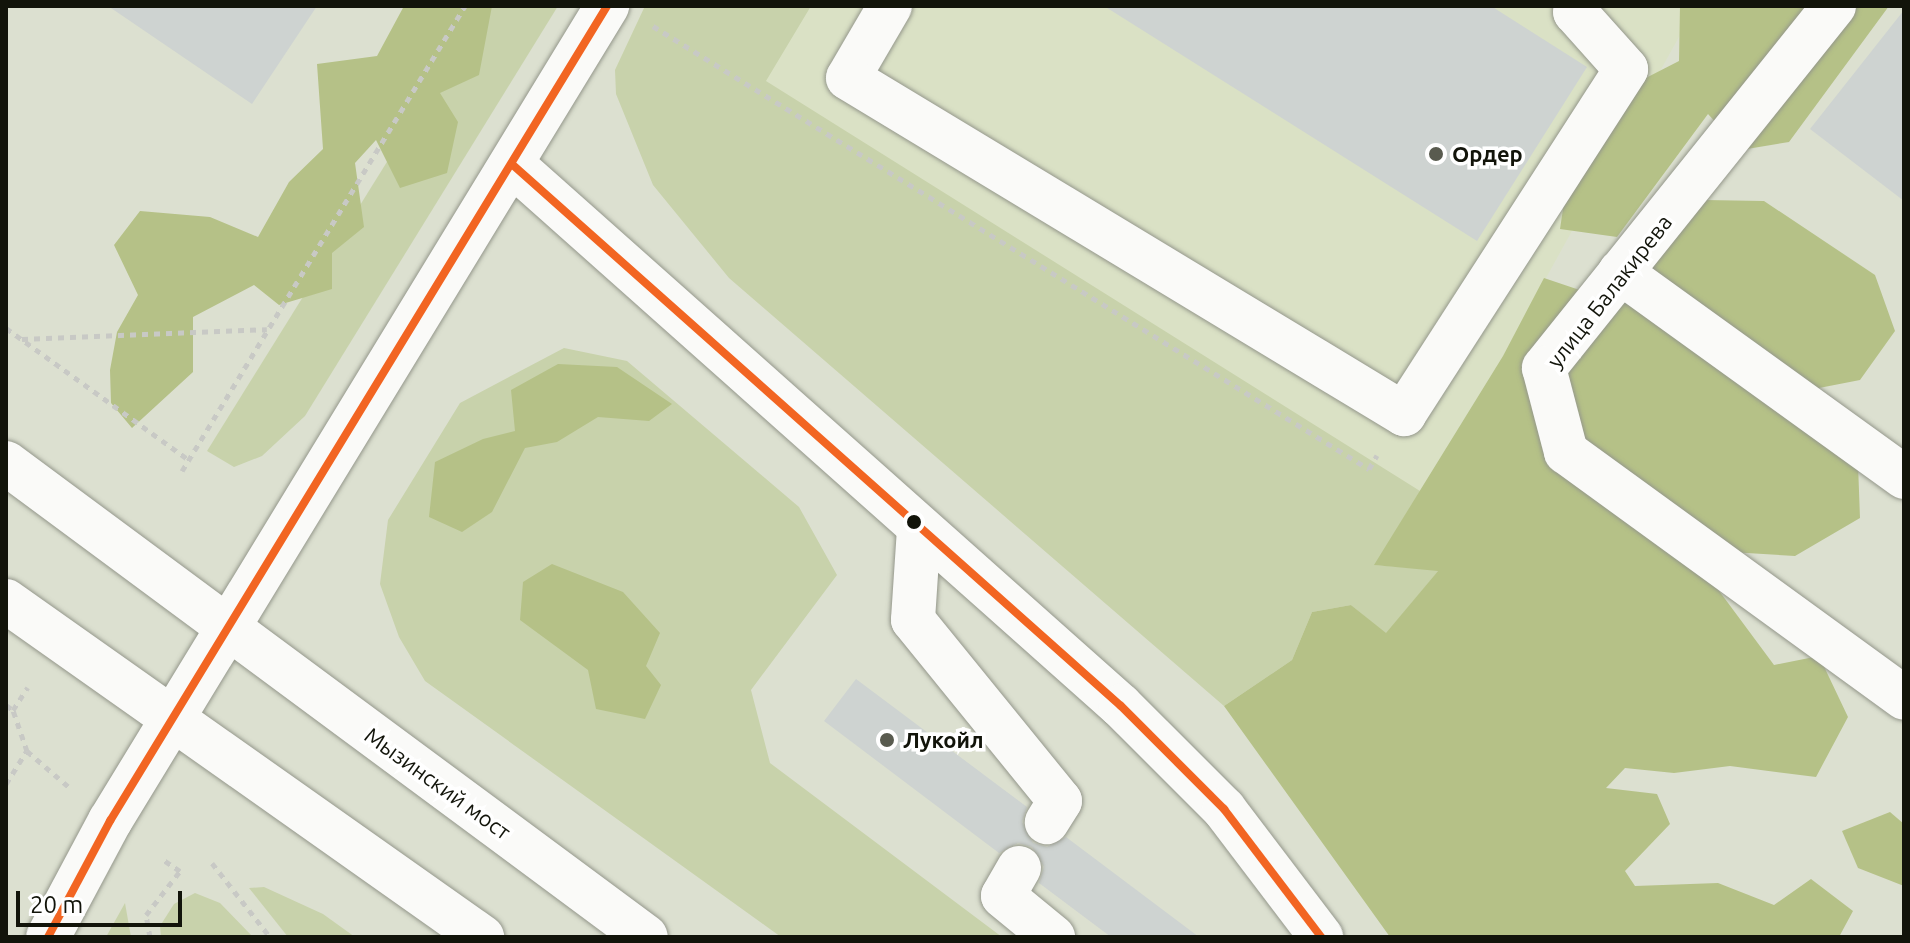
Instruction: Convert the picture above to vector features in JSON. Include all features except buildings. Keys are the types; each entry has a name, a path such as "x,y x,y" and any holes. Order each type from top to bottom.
{"street":[{"path":"890,6 848,78 1404,414 1626,69 1575,12 1579,6"},
{"name":"улица Балакирева","path":"1834,6 1544,368 1566,452 1904,698"},
{"path":"48,937 173,718 514,166 623,12"},
{"path":"514,166 1121,706 1224,809 1321,937"},
{"path":"1620,272 1904,477"},
{"name":"Мызинский мост","path":"6,463 646,937"},
{"path":"919,529 913,620 1060,801 1047,822"},
{"path":"6,601 482,937"},
{"path":"1019,868 1003,896 1053,937"}],"path":[{"path":"182,471 465,6"},
{"path":"623,12 1369,469 1404,414"},
{"path":"6,328 189,460"},
{"path":"22,339 268,329"},
{"path":"13,710 28,687"},
{"path":"6,705 13,710 27,751 73,790"},
{"path":"6,784 27,751"},
{"path":"150,937 146,915 180,871 161,858"},
{"path":"212,863 270,937"}],"shaded area":[{"path":"484,6 558,6 305,416 262,456 234,467 207,451"},
{"path":"645,6 1696,6 1503,356 1374,565 615,70"},
{"path":"645,6 811,6 766,81 1420,491 1375,565 1439,570 1386,634 1351,605 1312,612 1292,660 1224,706 729,278 653,185 616,94 615,70"},
{"path":"564,348 627,361 799,507 837,575 751,690 770,763 1002,937 781,937 425,681 399,637 380,584 388,520 460,403"},
{"path":"264,887 323,914 355,937 288,937 249,888"},
{"path":"195,893 220,903 253,937 161,937 160,926 174,904"},
{"path":"125,903 131,937 106,937"}],"green space":[{"path":"404,6 492,6 479,75 440,93 458,122 447,173 400,188 376,140 355,163 364,227 332,253 332,289 279,305 254,285 193,317 193,372 132,428 111,403 110,370 117,332 138,295 114,245 140,211 210,217 258,237 289,182 323,149 317,64 377,56"},
{"path":"1680,6 1889,6 1789,142 1741,150 1708,114 1617,237 1560,229 1566,189 1638,82 1679,61"},
{"path":"1705,200 1764,201 1875,275 1895,331 1860,380 1819,388 1800,429 1858,464 1860,518 1795,556 1730,552 1714,584 1774,665 1819,656 1848,717 1816,777 1730,766 1674,773 1625,768 1606,788 1657,794 1670,824 1625,871 1635,886 1718,883 1774,905 1811,879 1853,911 1839,937 1390,937 1224,706 1292,660 1312,612 1351,605 1386,633 1438,571 1374,565 1503,356 1544,278 1621,304"},
{"path":"558,364 617,367 672,404 649,421 598,417 557,442 525,448 492,512 462,532 429,517 435,462 483,439 515,431 511,390"},
{"path":"552,564 623,592 660,633 646,666 661,685 645,719 596,709 588,670 520,620 523,582"},
{"path":"1890,812 1904,824 1904,886 1858,868 1842,831"}],"transit line":[{"path":"48,937 110,821 607,6"},
{"path":"514,166 1121,706 1224,809 1321,937"}],"place":[{"name":"Ордер","path":"1436,154"},
{"name":"Лукойл","path":"887,740"}]}
